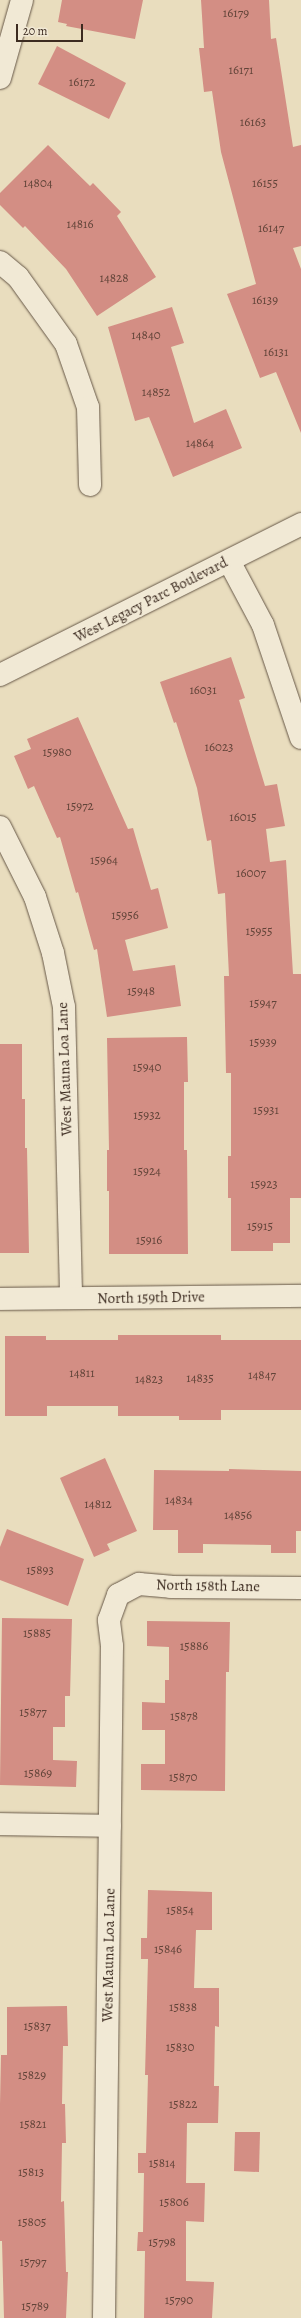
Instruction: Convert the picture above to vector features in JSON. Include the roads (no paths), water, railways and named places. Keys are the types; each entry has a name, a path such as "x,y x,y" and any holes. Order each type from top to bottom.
{"street":[{"path":"0,78 22,0"},
{"path":"0,262 18,277 66,344 88,407 90,485"},
{"name":"West Legacy Parc Boulevard","path":"0,675 301,524"},
{"path":"229,561 263,625 301,738"},
{"name":"West Mauna Loa Lane","path":"0,827 35,897 53,953 64,1007 71,1298"},
{"name":"North 159th Drive","path":"0,1299 301,1296"},
{"name":"North 158th Lane","path":"118,1595 139,1584 171,1587 301,1588"},
{"name":"West Mauna Loa Lane","path":"104,2318 112,1646 109,1620 118,1595"},
{"path":"0,1824 110,1826"}]}
